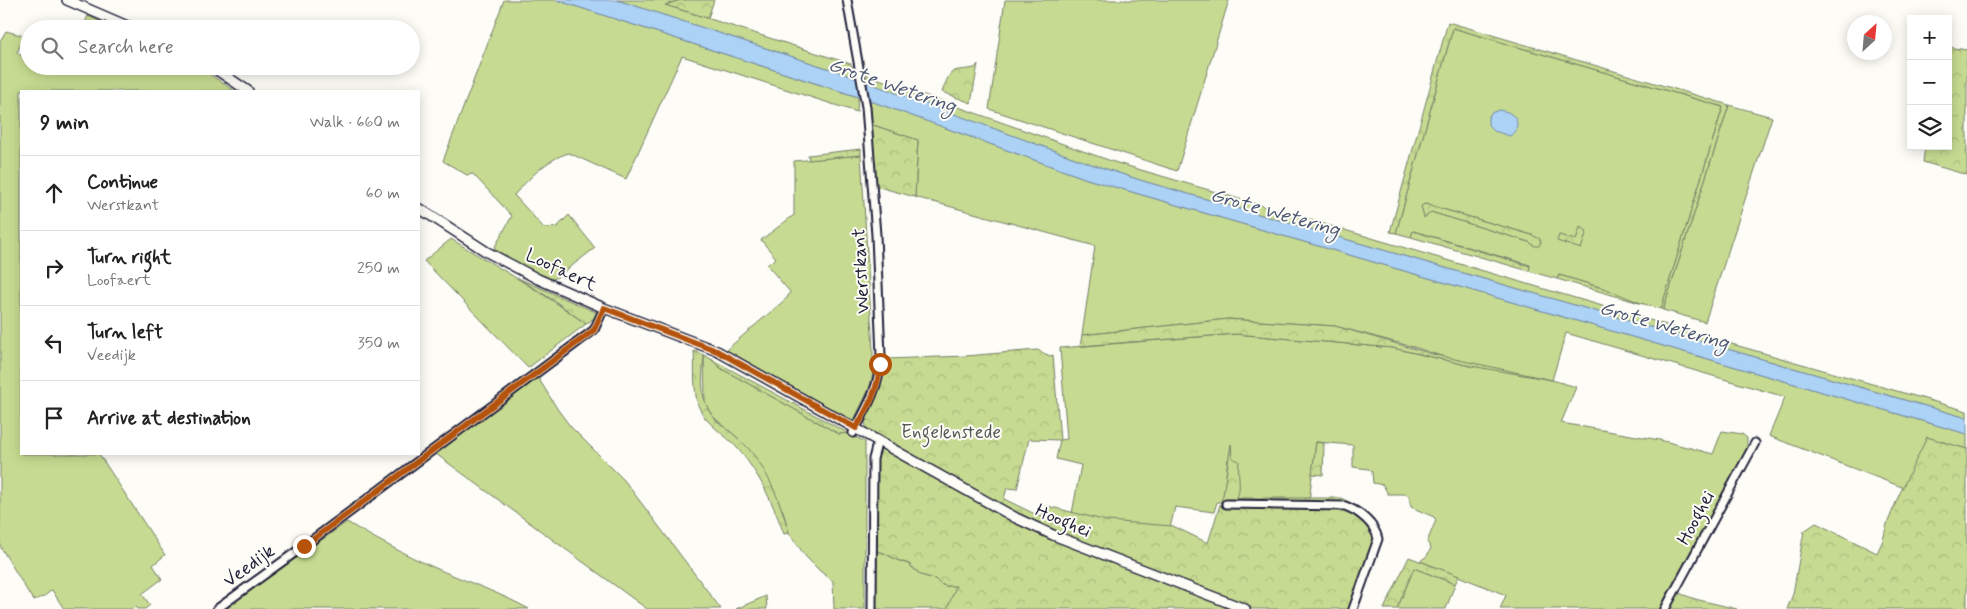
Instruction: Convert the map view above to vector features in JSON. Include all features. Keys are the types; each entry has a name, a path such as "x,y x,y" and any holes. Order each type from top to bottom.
{"street":[{"path":"67,0 113,20"},
{"name":"Werstkant","path":"847,0 866,107 876,235 881,356 880,375 876,388 870,404 855,431"},
{"path":"224,75 247,90"},
{"name":"Loofaert","path":"420,209 495,257 538,280 604,308 717,351 855,431 878,440"},
{"name":"Veedijk","path":"216,609 304,546 594,330 604,308"},
{"path":"872,609 873,459 878,440"},
{"name":"Hooghei","path":"878,440 1016,518 1053,536 1245,609"},
{"name":"Hooghei","path":"1665,609 1755,443"},
{"path":"1226,504 1345,506 1357,510 1377,532 1378,539 1353,609"}],"green space":[{"path":"504,0 556,0 858,97 857,112 682,56 626,179 569,153 545,165 514,195 544,228 557,227 569,215 595,248 556,278 550,280 492,252 512,216 473,174 467,175 443,161"},
{"path":"617,0 681,0 666,5 851,64 856,79 836,71"},
{"path":"681,0 714,0 708,18 665,5"},
{"path":"1005,0 1229,0 1177,171 989,109"},
{"path":"88,16 97,20 86,20"},
{"path":"1448,22 1729,105 1663,310 1661,309 1723,107 1453,28 1396,233 1390,232"},
{"path":"1453,28 1723,107 1661,309 1634,301 1606,289 1559,275 1557,279 1529,271 1530,265 1413,231 1411,237 1396,233","holes":["1425,204 1532,235 1535,246 1529,242 1431,212 1422,206"]},
{"path":"6,31 20,35 20,46 17,53 20,54 20,75 211,75 233,90 20,90 20,455 100,455 165,555 153,565 162,579 142,594 150,605 145,609 138,609 136,607 133,609 64,609 52,590 43,597 34,600 0,546 0,41"},
{"path":"1952,48 1967,50 1967,175 1923,162 1924,150 1952,150"},
{"path":"978,64 971,103 942,92 950,74 956,70 975,68"},
{"path":"862,73 1114,162 1714,339 1967,411 1967,418 1143,181 865,82"},
{"path":"868,100 1087,179 1967,434 1967,449 1927,438 1907,489 1769,436 1785,397 1566,333 1552,380 1576,387 1561,423 1660,440 1713,454 1722,431 1742,434 1747,438 1747,449 1659,609 1500,609 1506,595 1420,561 1427,556 1431,548 1427,542 1436,520 1434,517 1411,507 1409,496 1405,494 1388,494 1383,485 1373,483 1372,472 1369,469 1353,467 1353,445 1316,442 1309,502 1234,502 1238,461 1228,459 1223,502 1217,502 1214,512 1175,507 1167,540 1071,519 1081,465 1056,459 1060,440 1067,439 1060,348 1236,334 1393,348 1471,366 1417,348 1335,326 1228,319 1082,335 1095,246 915,197 918,140 870,124"},
{"path":"1729,105 1772,117 1705,322 1663,310"},
{"path":"870,124 918,140 915,197 875,186"},
{"path":"861,149 861,155 809,160 808,155"},
{"path":"861,155 873,374 869,389 853,422 725,351 787,298 790,292 767,265 776,258 761,240 794,215 794,161"},
{"path":"1425,204 1532,235 1540,239 1541,242 1539,246 1535,246 1529,242 1431,212 1424,218 1421,206"},
{"path":"1580,227 1587,231 1581,249 1557,241 1559,235 1576,240"},
{"path":"1413,231 1530,266 1529,271 1411,237"},
{"path":"451,239 537,290 586,324 528,368 424,261"},
{"path":"1559,275 1606,289 1643,304 1557,279"},
{"path":"518,278 600,314 586,324"},
{"path":"1228,319 1335,326 1436,355 1552,380 1471,366 1393,348 1236,334 1080,346 1082,335"},
{"name":"Engelenstede","path":"1037,350 1050,356 1053,355 1060,440 1029,439 1017,489 1007,488 1004,499 1041,517 1047,506 1107,521 1173,526 1208,543 1223,495 1231,444 1232,458 1239,461 1239,489 1237,498 1341,498 1355,505 1377,529 1350,609 947,609 956,586 940,584 935,579 921,575 909,564 872,550 875,436 867,430 865,423 887,359 966,356"},
{"path":"694,351 704,355 702,387 704,399 709,410 716,420 740,440 765,471 776,495 789,533 784,534 765,490 747,460 734,445 710,424 701,412 695,392"},
{"path":"704,355 722,369 839,434 848,433 865,442 865,609 834,609 833,581 806,557 789,533 783,511 740,440 712,416 705,403"},
{"path":"711,359 848,433 839,434 722,369"},
{"path":"537,376 570,426 624,480 721,609 647,609 436,454"},
{"path":"1927,437 1967,449 1967,609 1787,609 1793,594 1804,531 1816,523 1877,553 1899,495"},
{"path":"1316,442 1324,443 1323,475 1312,474"},
{"path":"347,522 411,557 529,609 224,609"},
{"path":"872,550 884,553 908,564 921,575 935,579 940,584 958,586 950,609 873,609"},
{"path":"1409,557 1459,576 1455,584 1414,568 1397,609 1384,609"},
{"path":"1414,568 1455,584 1446,609 1397,609"},
{"path":"1676,592 1695,599 1737,609 1668,609"},
{"path":"766,596 767,609 736,609"}],"water":[{"path":"556,0 617,0 836,71 1091,164 1143,181 1967,418 1967,434 1087,179 868,100"},
{"path":"1499,110 1508,112 1516,118 1516,128 1510,136 1494,131 1488,125 1488,118 1491,113"}],"route":[{"path":"304,546 594,330 604,308 717,351 856,428 870,404 876,388 880,375 880,364"}],"water label":[{"name":"Grote Wetering","path":"892,86"},
{"name":"Grote Wetering","path":"1275,213"},
{"name":"Grote Wetering","path":"1664,326"}]}
